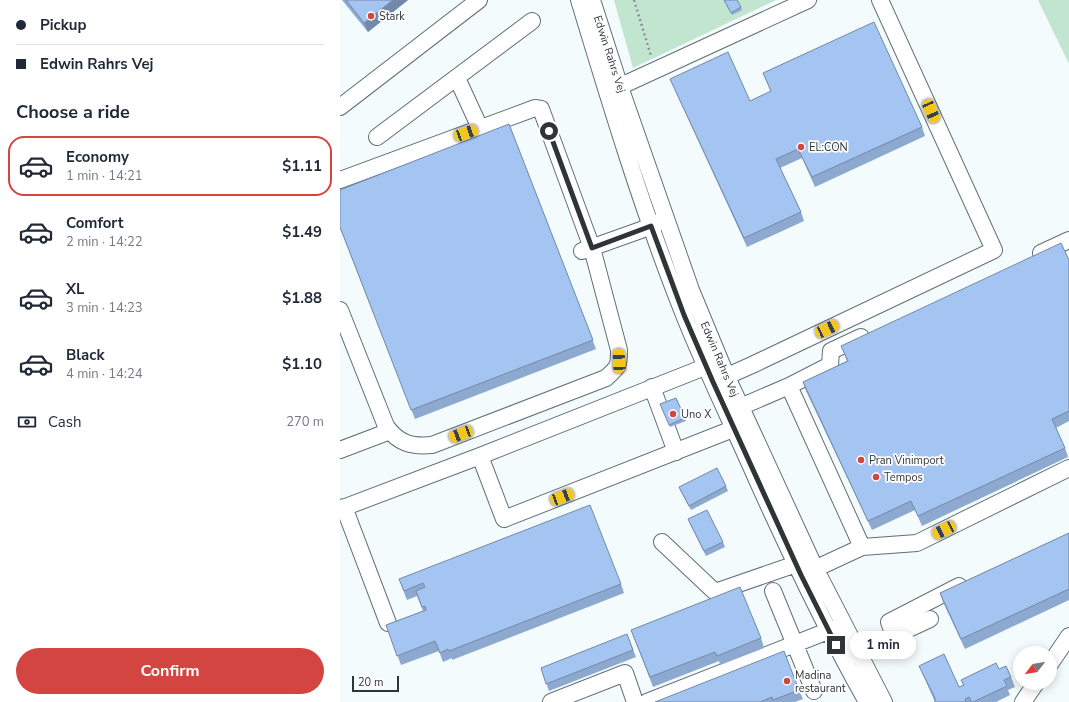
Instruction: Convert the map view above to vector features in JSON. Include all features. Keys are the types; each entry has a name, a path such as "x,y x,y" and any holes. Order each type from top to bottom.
{"street":[{"path":"340,107 479,0"},
{"name":"Edwin Rahrs Vej","path":"578,0 666,219 691,290 713,363 805,566 829,631 850,656"},
{"name":"Edwin Rahrs Vej","path":"592,0 613,90 651,226 684,315 713,363"},
{"path":"613,90 808,0"},
{"path":"720,379 994,250 880,0"},
{"path":"377,137 532,21"},
{"path":"457,78 480,128"},
{"path":"340,180 535,108 541,109 619,350 619,361 617,368 606,378 432,445 420,446 408,444 392,435 386,426 340,310"},
{"path":"587,249 651,226 666,219"},
{"path":"1026,260 1069,240"},
{"path":"734,410 789,386 830,365 831,351 874,331"},
{"path":"388,623 342,508 480,456 713,363"},
{"path":"789,386 862,547"},
{"path":"652,387 676,452"},
{"path":"480,456 504,519 741,426"},
{"path":"340,450 390,431"},
{"path":"662,542 715,592 805,566 862,547 917,543 1069,468"},
{"name":"Edwin Rahrs Vej","path":"805,566 843,625 850,656 869,699"},
{"path":"894,636 889,622 970,581"},
{"path":"773,591 814,691"},
{"path":"850,656 930,619"},
{"path":"647,702 843,625"},
{"path":"1057,654 1069,636"},
{"path":"551,702 625,673 635,702"},
{"path":"1023,702 1031,690"}],"path":[{"path":"634,0 656,69"}],"green space":[{"path":"614,0 776,0 633,68"},
{"path":"1038,0 1069,0 1069,64"}],"building":[{"path":"346,0 393,0 364,23"},
{"path":"724,0 737,0 741,7 731,13"},
{"name":"EL:CON","path":"874,22 922,127 812,177 798,149 776,159 801,212 744,238 670,79 728,52 750,101 771,91 763,73"},
{"path":"509,124 593,340 411,410 340,227 340,190"},
{"path":"1061,243 1069,260 1069,411 1052,419 1065,448 918,516 911,501 868,521 803,382 848,361 841,346"},
{"name":"Uno X","path":"676,398 685,418 669,425 660,404"},
{"path":"717,468 726,486 689,506 679,487"},
{"path":"590,505 621,584 449,651 448,649 440,653 435,641 397,656 386,625 426,610 425,606 422,607 416,591 425,587 423,583 404,591 399,579"},
{"path":"707,510 723,542 704,551 688,519"},
{"path":"1069,533 1069,589 961,639 940,593"},
{"path":"740,587 761,638 717,656 715,652 650,677 631,630"},
{"path":"627,634 633,650 546,684 541,668"},
{"path":"784,651 799,690 773,700 772,697 760,702 655,702"},
{"path":"944,654 959,687 964,685 961,680 996,663 999,669 1006,666 1011,677 1004,680 1007,686 973,702 969,697 965,699 966,702 935,702 935,698 919,666"}],"place":[{"name":"Stark","path":"371,16"},
{"name":"EL:CON","path":"801,147"},
{"name":"Uno X","path":"673,414"},
{"name":"Pran Vinimport","path":"861,460"},
{"name":"Tempos","path":"876,477"},
{"name":"Madina restaurant","path":"787,681"}],"route":[{"path":"549,131 592,248 651,226 684,315 713,382 767,504 836,645"}]}
